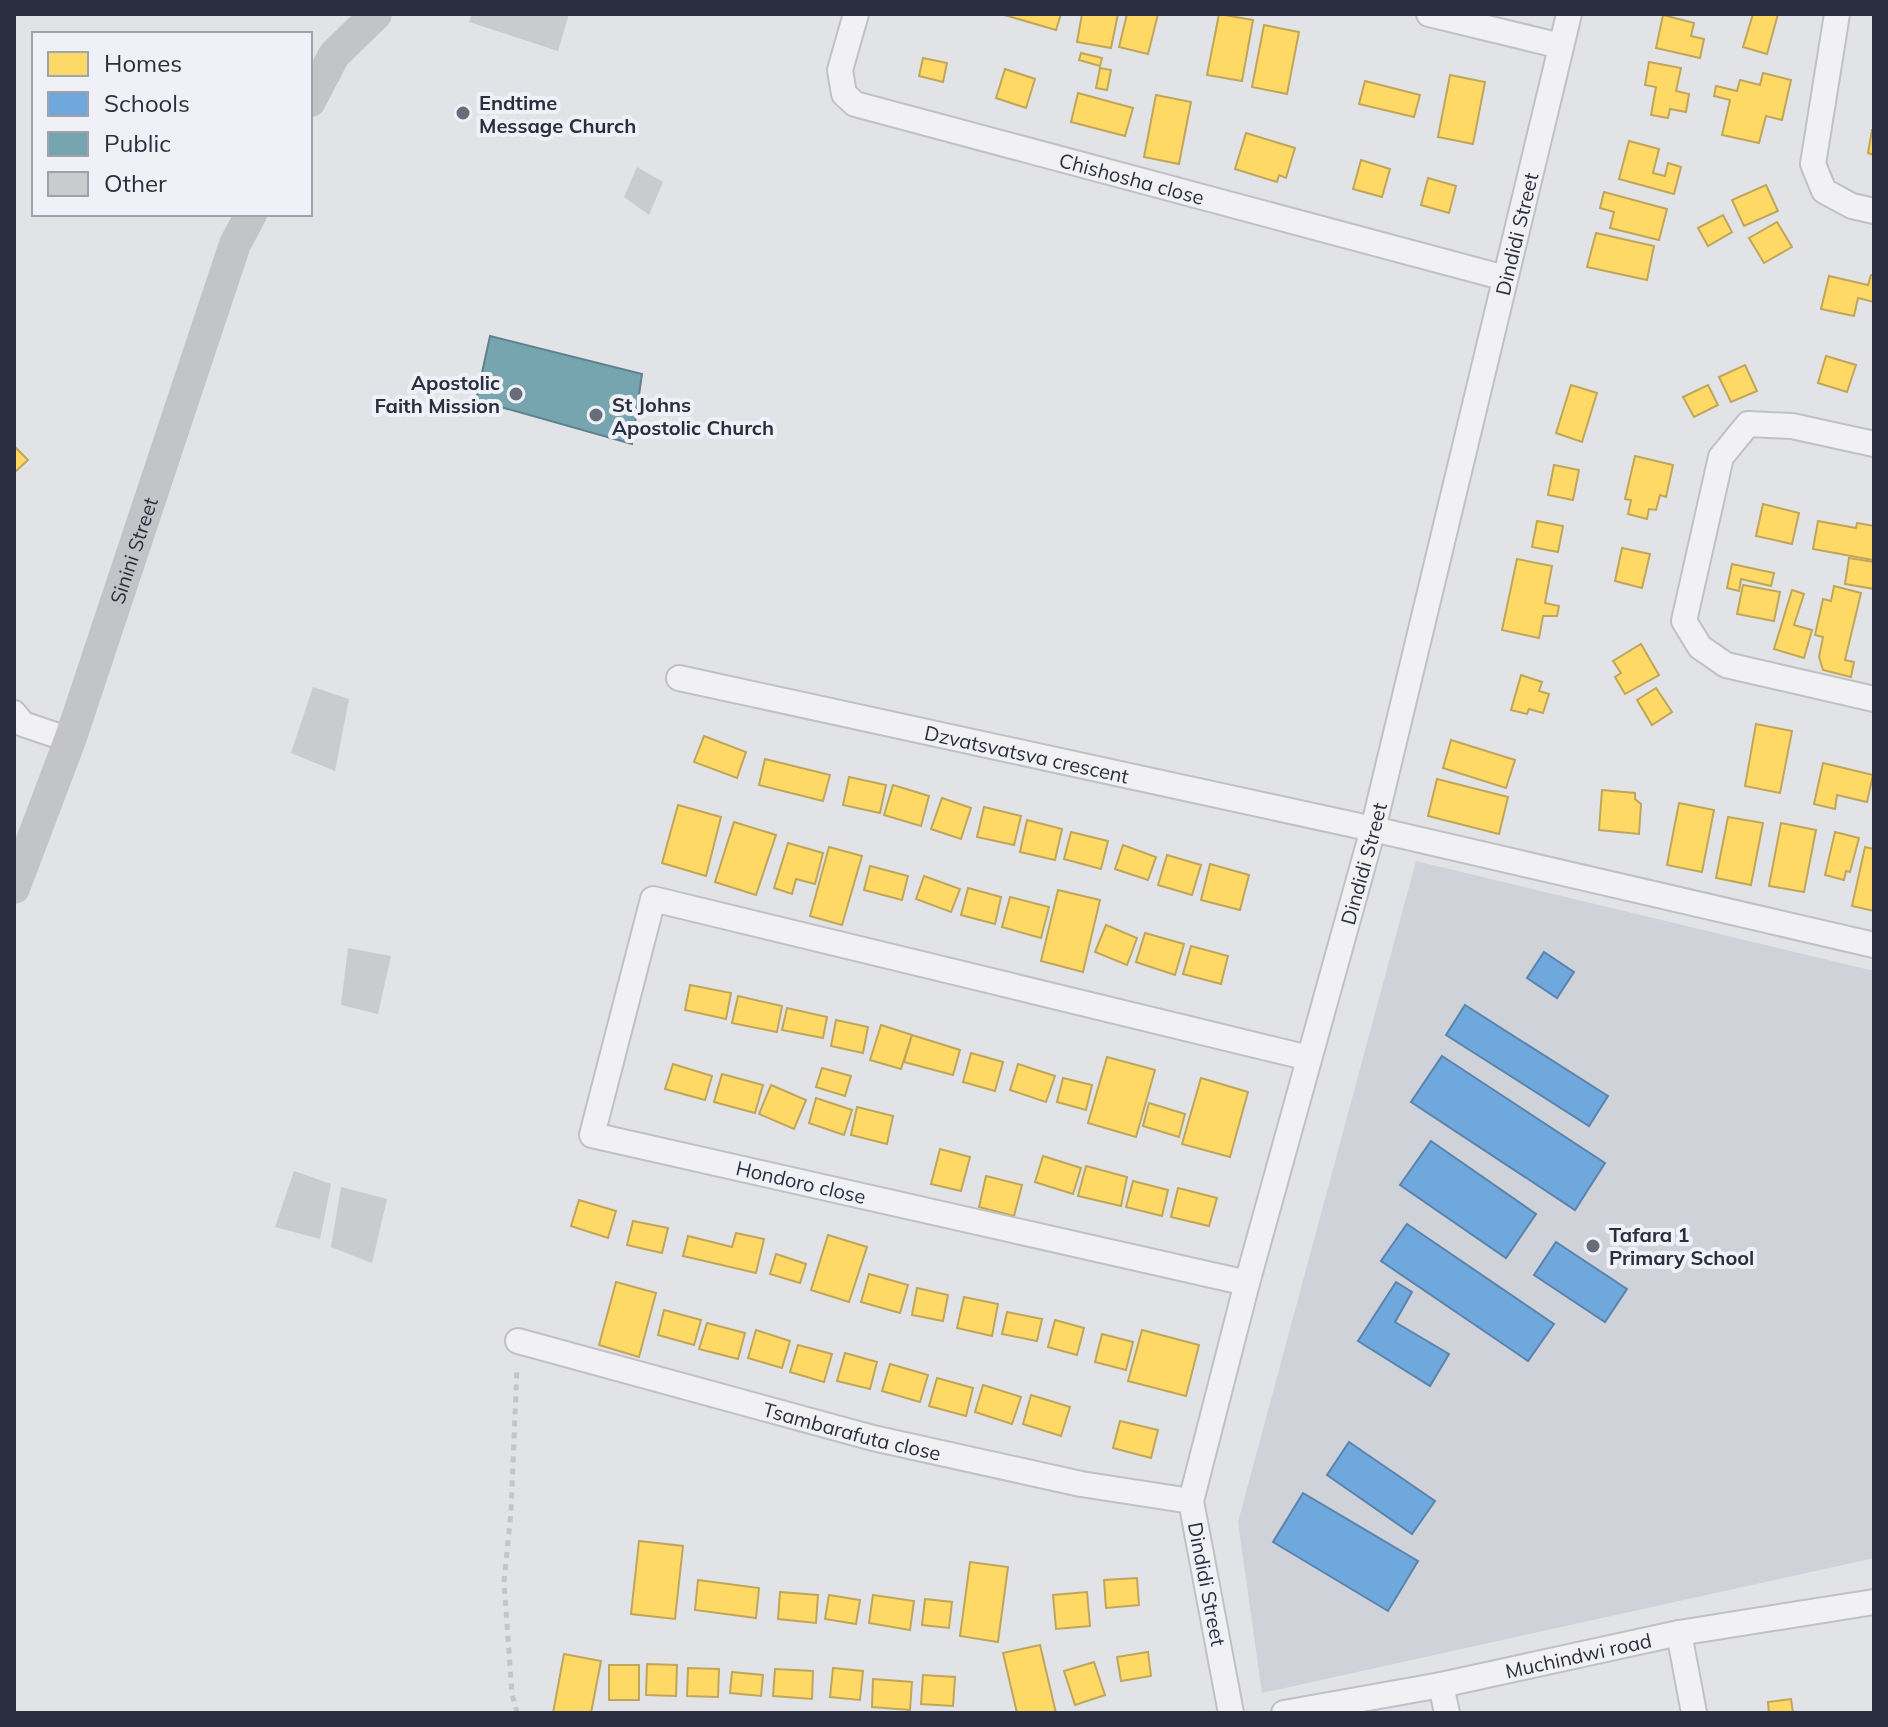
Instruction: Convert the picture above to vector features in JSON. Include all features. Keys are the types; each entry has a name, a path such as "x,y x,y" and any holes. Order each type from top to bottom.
{"street":[{"path":"312,97 334,55 376,14"},
{"name":"Chishosha close","path":"856,14 840,70 844,94 855,104 1505,278"},
{"path":"1429,14 1561,46"},
{"name":"Dindidi Street","path":"1231,1713 1191,1501 1247,1283 1373,829 1569,14"},
{"path":"1837,14 1813,164 1824,191 1852,206 1874,211"},
{"name":"Sinini Street","path":"14,888 70,740 235,244 250,216"},
{"path":"1874,444 1792,426 1748,424 1721,457 1684,621 1700,647 1726,665 1874,699"},
{"name":"Dzvatsvatsva crescent","path":"679,678 1373,829 1874,945"},
{"path":"14,713 23,724 70,740"},
{"name":"Hondoro close","path":"1247,1283 592,1135 653,899 1309,1058"},
{"name":"Tsambarafuta close","path":"518,1341 873,1438 1081,1484 1191,1501"},
{"name":"Muchindwi road","path":"1284,1713 1441,1685 1679,1633 1874,1602"},
{"path":"1679,1633 1694,1713"},
{"path":"1441,1685 1447,1713"}],"path":[{"path":"517,1713 512,1694 504,1582 511,1512 518,1341"}],"shaded area":[{"name":"Tafara 1 Primary School","path":"1416,861 1874,971 1874,1558 1262,1693 1238,1522"}],"building: Homes":[{"path":"1001,14 1061,14 1056,30"},
{"path":"1082,14 1118,14 1111,48 1077,42"},
{"path":"1127,14 1158,14 1148,54 1119,47"},
{"path":"1219,14 1253,20 1242,81 1207,75"},
{"path":"1753,14 1778,14 1767,54 1743,47"},
{"path":"1663,15 1694,23 1691,36 1704,39 1700,58 1656,48"},
{"path":"1264,25 1299,32 1287,94 1252,87"},
{"path":"1081,53 1102,58 1100,66 1079,60"},
{"path":"923,58 947,63 943,82 919,76"},
{"path":"1649,62 1681,68 1676,91 1689,94 1686,112 1670,109 1668,118 1651,115 1656,87 1645,85"},
{"path":"1100,68 1111,70 1107,90 1096,88"},
{"path":"1005,69 1035,79 1026,108 996,98"},
{"path":"1763,73 1791,80 1782,120 1766,116 1759,143 1722,135 1730,100 1714,96 1716,86 1737,91 1740,80 1760,85"},
{"path":"1450,75 1485,82 1473,144 1438,137"},
{"path":"1365,81 1420,95 1414,117 1359,104"},
{"path":"1078,93 1133,108 1125,136 1071,122"},
{"path":"1156,95 1191,102 1179,164 1144,157"},
{"path":"1874,130 1874,155 1868,153"},
{"path":"1246,133 1295,148 1286,178 1279,175 1277,182 1235,169"},
{"path":"1629,141 1659,149 1653,173 1665,176 1668,163 1681,167 1674,194 1619,179"},
{"path":"1361,160 1390,169 1382,197 1353,189"},
{"path":"1428,178 1456,186 1449,213 1421,205"},
{"path":"1766,185 1778,211 1744,226 1732,200"},
{"path":"1604,192 1667,209 1659,240 1610,228 1614,212 1600,208"},
{"path":"1723,215 1732,232 1708,246 1698,228"},
{"path":"1777,222 1792,247 1764,263 1749,238"},
{"path":"1596,233 1654,246 1647,280 1587,267"},
{"path":"1871,275 1874,275 1874,302 1858,298 1854,316 1821,309 1829,276 1868,285"},
{"path":"1826,356 1856,365 1847,392 1818,383"},
{"path":"1745,365 1757,391 1731,402 1719,377"},
{"path":"1571,385 1597,393 1582,442 1556,433"},
{"path":"1708,385 1718,405 1694,417 1683,397"},
{"path":"14,446 28,460 14,473"},
{"path":"1635,456 1673,465 1666,497 1660,495 1656,510 1649,509 1647,519 1628,514 1631,500 1625,499"},
{"path":"1554,465 1579,470 1573,500 1548,495"},
{"path":"1763,504 1799,513 1792,544 1756,536"},
{"path":"1537,521 1563,526 1558,552 1532,547"},
{"path":"1818,521 1856,528 1857,523 1874,526 1873,560 1813,549"},
{"path":"1622,548 1650,554 1642,588 1615,581"},
{"path":"1849,558 1874,562 1874,589 1845,584"},
{"path":"1517,559 1552,566 1545,603 1559,606 1557,616 1543,616 1539,638 1502,630"},
{"path":"1732,564 1774,573 1771,586 1741,579 1739,591 1727,588"},
{"path":"1743,585 1780,592 1774,621 1737,614"},
{"path":"1834,586 1861,593 1845,660 1854,662 1851,677 1823,670 1819,657 1823,637 1815,635 1823,599 1831,601"},
{"path":"1792,590 1804,594 1794,625 1812,630 1804,658 1774,649"},
{"path":"1641,644 1659,675 1625,694 1615,677 1621,673 1613,661"},
{"path":"1521,675 1542,682 1539,691 1549,694 1543,713 1529,709 1527,714 1511,710"},
{"path":"1656,688 1672,712 1652,725 1637,700"},
{"path":"1756,724 1792,731 1780,793 1745,786"},
{"path":"704,736 746,752 737,778 694,762"},
{"path":"1451,740 1515,760 1506,788 1443,768"},
{"path":"765,759 830,775 823,801 759,785"},
{"path":"1823,763 1873,775 1867,802 1837,795 1835,809 1814,804"},
{"path":"849,777 886,785 880,813 843,805"},
{"path":"1437,779 1508,797 1499,834 1428,816"},
{"path":"893,785 929,796 921,826 884,815"},
{"path":"1602,790 1635,793 1635,799 1641,804 1639,834 1599,830"},
{"path":"942,798 971,808 961,839 931,829"},
{"path":"1679,803 1714,810 1702,872 1667,865"},
{"path":"678,805 721,817 706,876 662,863"},
{"path":"984,807 1021,816 1014,845 977,837"},
{"path":"1728,817 1763,823 1751,885 1716,878"},
{"path":"1027,820 1062,829 1055,860 1020,852"},
{"path":"734,822 776,835 756,895 715,882"},
{"path":"1781,823 1816,830 1804,892 1769,886"},
{"path":"1071,832 1108,841 1101,869 1064,859"},
{"path":"1835,832 1859,838 1850,872 1846,871 1844,880 1825,875"},
{"path":"788,843 823,853 815,884 796,879 792,894 774,888"},
{"path":"1123,845 1156,857 1148,880 1115,869"},
{"path":"829,847 862,856 842,925 810,916"},
{"path":"1865,847 1874,849 1874,911 1852,906"},
{"path":"1167,855 1201,865 1192,895 1158,885"},
{"path":"1210,864 1249,875 1240,910 1201,900"},
{"path":"870,866 908,876 902,900 864,890"},
{"path":"924,876 960,889 951,912 916,899"},
{"path":"968,888 1001,897 995,924 961,915"},
{"path":"1058,890 1100,900 1083,972 1041,961"},
{"path":"1010,897 1049,907 1041,938 1002,927"},
{"path":"1106,925 1137,938 1127,965 1095,952"},
{"path":"1145,933 1184,944 1175,975 1136,962"},
{"path":"1191,946 1228,956 1221,984 1183,974"},
{"path":"690,985 731,993 726,1019 685,1010"},
{"path":"738,996 782,1006 777,1032 732,1023"},
{"path":"787,1008 827,1017 823,1038 782,1030"},
{"path":"836,1020 868,1027 863,1053 831,1046"},
{"path":"881,1025 912,1035 901,1069 870,1060"},
{"path":"912,1035 960,1050 953,1075 904,1062"},
{"path":"971,1053 1003,1062 995,1091 963,1082"},
{"path":"1107,1057 1155,1070 1136,1137 1088,1123"},
{"path":"673,1064 712,1076 705,1100 665,1089"},
{"path":"1018,1064 1055,1076 1046,1102 1010,1090"},
{"path":"822,1068 851,1076 845,1096 816,1087"},
{"path":"722,1074 763,1085 755,1113 714,1102"},
{"path":"1063,1078 1092,1085 1086,1110 1057,1102"},
{"path":"1201,1078 1248,1092 1230,1157 1182,1144"},
{"path":"771,1085 806,1100 794,1129 759,1114"},
{"path":"816,1098 852,1110 844,1135 809,1123"},
{"path":"1149,1103 1185,1114 1179,1137 1143,1126"},
{"path":"857,1107 893,1116 887,1144 851,1135"},
{"path":"940,1149 970,1157 961,1191 931,1184"},
{"path":"1043,1156 1081,1168 1073,1194 1035,1182"},
{"path":"1086,1166 1127,1177 1121,1206 1078,1196"},
{"path":"986,1176 1022,1185 1014,1216 979,1207"},
{"path":"1133,1181 1168,1190 1162,1216 1126,1207"},
{"path":"1178,1188 1217,1198 1209,1226 1171,1217"},
{"path":"579,1200 616,1211 608,1238 571,1226"},
{"path":"633,1221 668,1228 662,1253 627,1245"},
{"path":"736,1233 764,1239 756,1273 683,1256 688,1236 732,1247"},
{"path":"828,1235 867,1247 849,1302 811,1290"},
{"path":"776,1254 806,1264 800,1283 770,1274"},
{"path":"869,1274 908,1285 900,1313 861,1302"},
{"path":"616,1282 656,1293 639,1357 599,1345"},
{"path":"917,1288 948,1295 943,1321 912,1315"},
{"path":"964,1297 998,1304 992,1336 957,1328"},
{"path":"664,1310 701,1320 694,1345 658,1335"},
{"path":"1007,1312 1042,1319 1037,1341 1002,1334"},
{"path":"1055,1320 1084,1328 1077,1355 1048,1347"},
{"path":"707,1323 745,1333 738,1359 699,1349"},
{"path":"756,1330 790,1341 782,1368 748,1358"},
{"path":"1142,1330 1199,1345 1186,1396 1128,1381"},
{"path":"1102,1334 1133,1342 1126,1370 1095,1362"},
{"path":"798,1345 832,1354 824,1382 790,1372"},
{"path":"845,1353 877,1362 870,1389 837,1381"},
{"path":"890,1364 928,1375 920,1402 882,1391"},
{"path":"937,1378 973,1388 966,1416 929,1406"},
{"path":"983,1385 1021,1397 1012,1424 975,1412"},
{"path":"1031,1395 1070,1407 1061,1436 1023,1424"},
{"path":"1120,1421 1158,1430 1151,1458 1113,1448"},
{"path":"639,1541 683,1546 675,1619 631,1614"},
{"path":"970,1562 1008,1567 998,1642 960,1636"},
{"path":"1137,1578 1139,1605 1106,1608 1104,1580"},
{"path":"698,1580 759,1588 756,1618 695,1610"},
{"path":"780,1592 818,1595 816,1623 778,1619"},
{"path":"1087,1592 1090,1626 1056,1629 1053,1595"},
{"path":"829,1595 860,1600 856,1624 825,1619"},
{"path":"873,1595 914,1601 910,1630 869,1623"},
{"path":"925,1599 952,1602 949,1628 922,1625"},
{"path":"1040,1645 1056,1713 1017,1713 1003,1653"},
{"path":"1148,1652 1151,1676 1121,1681 1117,1657"},
{"path":"564,1654 601,1661 591,1713 553,1713"},
{"path":"1094,1662 1105,1695 1075,1705 1064,1671"},
{"path":"647,1664 677,1665 676,1696 646,1695"},
{"path":"609,1665 639,1665 639,1700 609,1700"},
{"path":"688,1668 719,1669 718,1697 687,1696"},
{"path":"833,1668 863,1671 860,1700 830,1697"},
{"path":"775,1669 813,1671 812,1699 773,1696"},
{"path":"732,1672 763,1675 761,1696 730,1693"},
{"path":"923,1675 955,1677 953,1706 921,1704"},
{"path":"873,1679 912,1682 910,1710 872,1707"},
{"path":"1791,1699 1793,1713 1769,1713 1768,1702"}],"building: Schools":[{"path":"1544,952 1574,972 1557,998 1527,978"},
{"path":"1465,1005 1608,1096 1589,1126 1446,1035"},
{"path":"1442,1056 1605,1163 1575,1210 1411,1102"},
{"path":"1431,1141 1536,1214 1506,1258 1400,1185"},
{"path":"1407,1224 1554,1324 1528,1361 1381,1261"},
{"path":"1556,1242 1627,1289 1605,1322 1534,1275"},
{"path":"1396,1282 1412,1292 1395,1322 1449,1354 1430,1386 1358,1341"},
{"path":"1349,1442 1435,1501 1412,1534 1327,1475"},
{"path":"1303,1493 1418,1561 1388,1611 1273,1542"}],"building: Public":[{"path":"490,336 642,374 632,444 476,400"}],"building: Other":[{"path":"472,14 569,14 558,51 469,22"},
{"path":"637,167 663,182 649,215 624,197"},
{"path":"313,687 349,699 335,771 291,753"},
{"path":"348,948 391,956 378,1014 341,1005"},
{"path":"294,1171 331,1184 320,1239 275,1227"},
{"path":"341,1187 387,1199 372,1263 331,1247"}],"place":[{"name":"Endtime Message Church","path":"463,113"},
{"name":"Apostolic Faith Mission","path":"516,394"},
{"name":"St Johns Apostolic Church","path":"596,415"},
{"name":"Tafara 1 Primary School","path":"1593,1246"}]}
